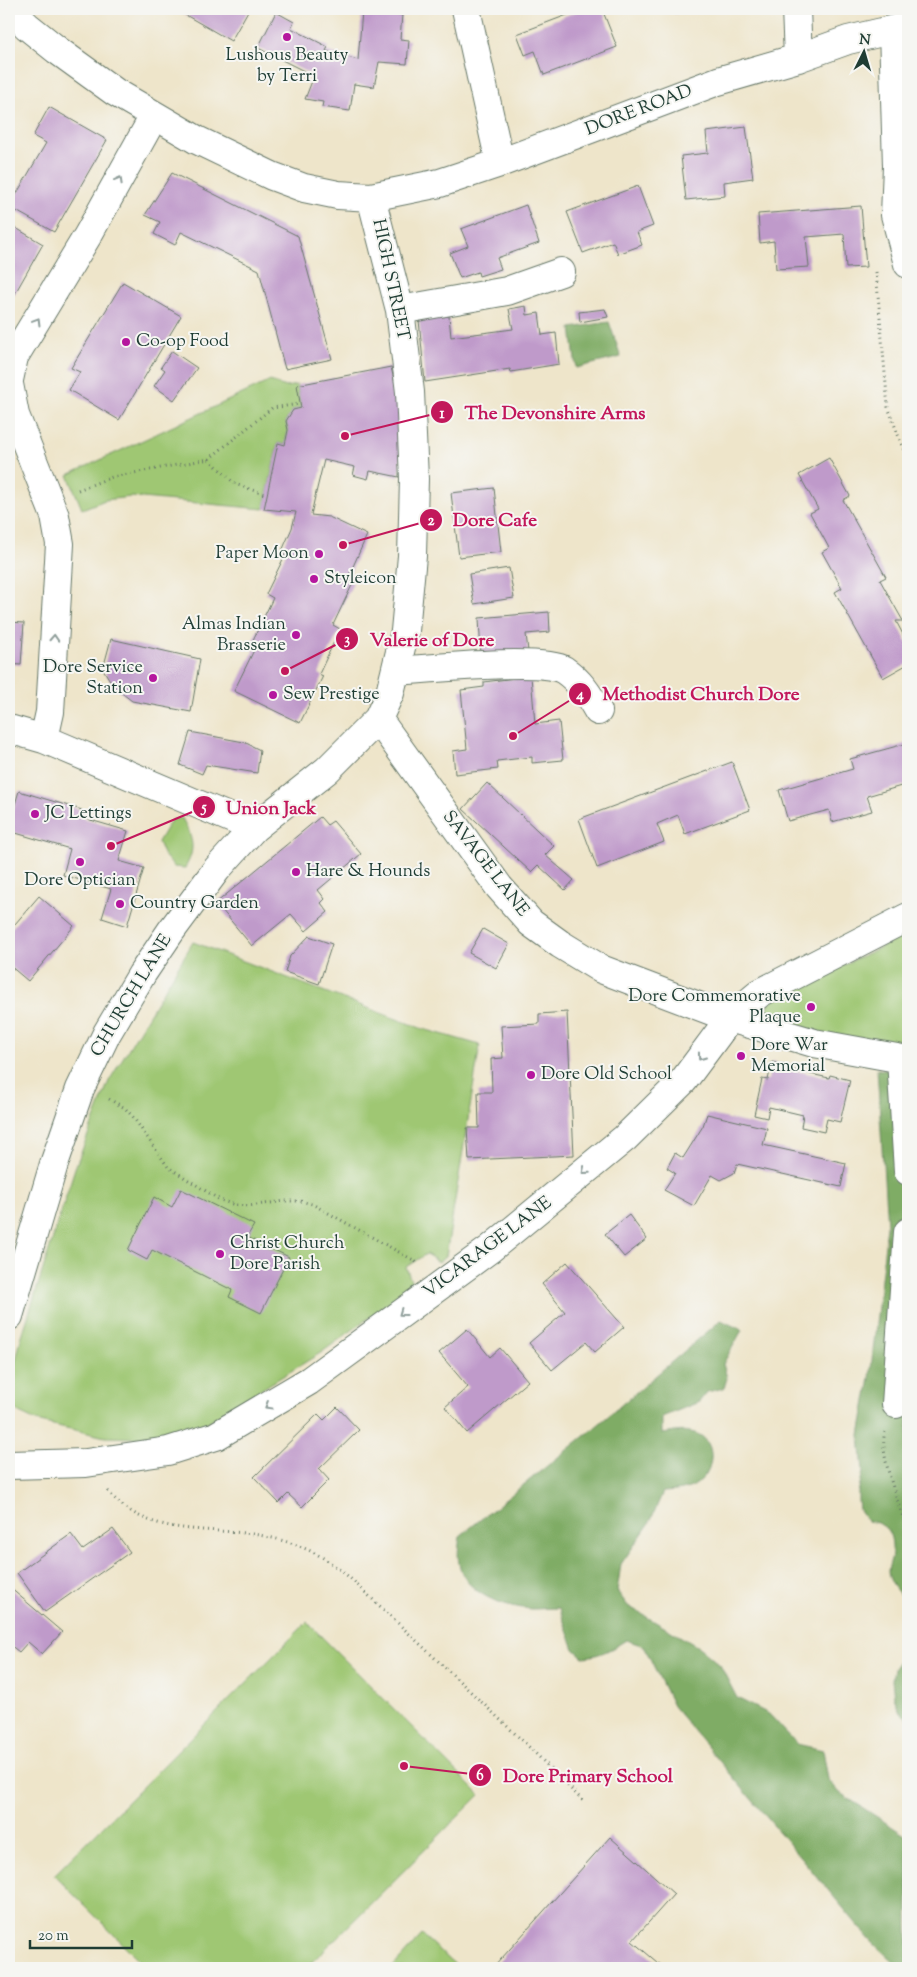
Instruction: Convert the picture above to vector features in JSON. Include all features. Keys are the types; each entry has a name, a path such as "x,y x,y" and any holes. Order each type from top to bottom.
{"street":[{"name":"DORE ROAD","path":"10,9 27,26 63,55 115,92 154,116 242,163 304,188 372,197 440,183 500,163 718,81 798,58 848,40 901,28"},
{"path":"466,9 500,163"},
{"path":"796,9 798,58"},
{"path":"901,28 895,215 908,264"},
{"path":"44,739 50,712 60,544 55,516 14,415 9,382 14,357 88,235 154,116"},
{"name":"HIGH STREET","path":"372,197 400,310 410,392 414,478 412,556 405,631 390,693 378,719"},
{"path":"400,310 507,291 561,272"},
{"path":"396,671 533,663 562,669 586,689 598,711"},
{"name":"CHURCH LANE","path":"9,1316 54,1164 80,1089 107,1033 152,959 217,869 254,828 328,770 378,719"},
{"name":"SAVAGE LANE","path":"378,719 499,888 531,923 560,944 601,969 730,1018 814,1043 905,1060"},
{"path":"9,729 44,739 254,828"},
{"name":"VICARAGE LANE","path":"9,1465 86,1463 168,1451 216,1436 309,1381 490,1250 625,1138 684,1080 730,1018 760,994 908,917"},
{"path":"905,1060 908,1171"},
{"path":"896,1404 908,1232"}],"path":[{"path":"75,492 112,477 209,459 272,408 300,404"},
{"path":"209,459 235,484 267,495"},
{"path":"80,1089 104,1096 125,1108 156,1147 168,1167 220,1200 235,1205 249,1206 285,1201 300,1201 312,1204 416,1261 436,1289"},
{"path":"896,1404 884,1435 884,1449 908,1532"},
{"path":"86,1463 120,1505 163,1526 263,1536 302,1546 327,1559 349,1577 584,1802"}],"green space":[{"path":"609,322 621,357 576,368 571,328"},
{"path":"270,381 285,387 297,385 301,408 293,410 286,421 288,430 285,445 278,443 264,509 131,497 105,500 82,509 68,475"},
{"path":"182,818 192,843 191,854 185,868 174,867 163,854 158,842 171,820"},
{"path":"908,934 908,1046 818,1033 773,1020 768,1013 769,1005 777,997"},
{"path":"193,942 423,1029 480,1045 446,1256 439,1262 426,1254 406,1267 413,1286 322,1352 197,1429 165,1439 105,1437 36,1421 19,1413 13,1407 9,1400 9,1390 21,1339 75,1168 109,1081"},
{"path":"877,1069 908,1073 908,1719 899,1711 894,1697 892,1680 894,1668 906,1651 904,1599 892,1584 888,1572 892,1555 890,1535 884,1527 867,1521 859,1510 858,1501 858,1492 863,1472 860,1435 870,1378 887,1226"},
{"path":"721,1320 742,1330 723,1364 727,1378 724,1388 707,1392 699,1402 662,1417 662,1434 687,1431 704,1438 711,1451 710,1465 707,1473 694,1486 684,1490 663,1492 649,1524 621,1564 617,1591 628,1606 700,1648 720,1665 737,1698 769,1714 797,1744 823,1750 828,1779 840,1793 908,1837 908,1968 900,1968 871,1941 673,1706 644,1646 626,1640 606,1652 583,1657 574,1649 559,1608 521,1608 498,1602 477,1591 462,1574 458,1553 460,1536 593,1429"},
{"path":"307,1622 480,1795 306,1968 147,1968 54,1875"},
{"path":"422,1935 459,1968 392,1968"}],"building":[{"path":"175,9 249,9 231,41"},
{"path":"583,9 602,9 617,47 544,75 535,51 525,55 517,34"},
{"path":"673,9 696,9 696,10 674,14"},
{"path":"362,11 402,15 400,39 409,40 407,64 379,62 374,87 354,84 350,111 322,107 323,102 305,99 314,76 258,48 276,12 294,22 291,28 328,47 326,51 358,60"},
{"path":"49,107 107,140 54,232 9,207 46,143 33,136"},
{"path":"746,127 753,178 724,182 725,196 686,200 681,156 708,153 706,132"},
{"path":"172,173 298,236 332,359 285,369 259,270 181,232 175,245 154,234 160,222 145,215"},
{"path":"638,186 653,226 637,232 642,245 618,254 613,242 583,253 567,212"},
{"path":"526,205 539,243 497,258 501,269 479,276 478,272 460,278 450,253 468,246 461,229"},
{"path":"861,206 866,267 846,268 844,234 806,237 809,267 776,269 774,241 760,243 758,214"},
{"path":"9,224 43,244 9,304"},
{"name":"Co-op Food","path":"123,282 181,316 119,420 69,390 80,372 71,368"},
{"path":"526,306 527,315 539,313 542,335 556,333 559,364 511,372 510,369 425,382 419,320 449,316 451,337 513,329 509,309"},
{"path":"605,309 608,317 580,322 579,312"},
{"path":"172,351 197,368 174,400 154,386 165,370 161,367"},
{"path":"391,367 404,424 399,477 370,471 368,479 353,475 355,467 324,460 311,515 329,517 367,535 347,580 353,583 333,625 340,629 319,674 323,676 300,723 234,691 257,644 252,642 273,598 266,594 286,553 282,551 292,528 296,512 264,509 278,443 285,445 288,430 286,421 293,410 301,408 297,385"},
{"path":"829,458 850,496 843,500 886,577 880,580 903,621 896,621 908,644 908,664 883,678 835,592 842,588 822,552 829,548 810,513 818,509 799,475"},
{"path":"494,488 501,552 459,557 451,493"},
{"path":"509,568 514,598 474,604 469,574"},
{"path":"549,612 550,632 526,634 528,651 481,655 479,618"},
{"path":"9,622 24,623 21,665 9,664"},
{"name":"Dore Service Station","path":"111,639 200,659 191,712 132,701 114,687 103,669"},
{"path":"531,676 535,724 559,721 563,760 532,763 532,757 497,761 498,769 455,774 453,751 467,749 461,690 484,687 484,682"},
{"path":"190,732 244,742 260,750 257,773 206,765 202,774 180,765"},
{"path":"908,743 908,784 867,796 872,811 832,822 829,810 788,821 779,790 853,769 850,759"},
{"path":"732,762 750,810 685,834 678,815 657,824 664,842 597,868 579,819"},
{"path":"487,783 554,846 545,855 574,880 565,890 538,865 531,872 463,809"},
{"path":"19,791 82,810 80,817 128,831 119,861 144,868 127,926 102,918 111,889 63,875 70,849 9,831 9,824"},
{"name":"Hare & Hounds","path":"320,817 327,825 333,821 361,854 318,890 325,899 321,903 328,912 306,931 291,914 252,946 216,903"},
{"path":"39,896 74,926 28,981 9,965 9,931"},
{"path":"483,929 509,944 496,968 469,953"},
{"path":"309,936 332,944 319,984 285,972 290,956"},
{"name":"Dore Old School","path":"567,1012 574,1155 469,1160 467,1128 479,1128 478,1092 492,1092 491,1059 503,1058 501,1026 539,1024 539,1014"},
{"path":"772,1062 792,1067 792,1070 829,1078 830,1075 850,1080 840,1122 827,1119 824,1132 801,1127 803,1115 769,1107 767,1118 754,1115 762,1079 768,1080"},
{"path":"707,1114 767,1128 763,1145 846,1163 841,1187 737,1164 734,1173 721,1180 712,1175 694,1206 664,1190 675,1173 667,1168 675,1153 683,1158 703,1126"},
{"name":"Christ Church Dore Parish","path":"181,1189 254,1225 247,1237 289,1257 261,1313 229,1297 232,1290 152,1250 147,1260 128,1250 154,1197 172,1207"},
{"path":"629,1215 647,1239 624,1257 605,1234"},
{"path":"567,1262 624,1327 595,1352 586,1342 552,1370 529,1343 565,1312 542,1284"},
{"path":"467,1329 490,1357 500,1348 528,1381 467,1433 445,1407 468,1387 439,1353"},
{"path":"337,1407 359,1430 319,1469 329,1480 302,1507 288,1494 279,1503 254,1477 318,1414 324,1420"},
{"path":"113,1529 130,1552 45,1612 17,1573 71,1534 83,1550"},
{"path":"9,1587 62,1632 42,1654 28,1642 19,1652 9,1644"},
{"path":"610,1837 674,1894 632,1941 664,1968 493,1968"}],"place":[{"name":"Lushous Beauty by Terri","path":"287,37"},
{"name":"Co-op Food","path":"126,342"},
{"name":"The Devonshire Arms","path":"345,436"},
{"name":"Dore Cafe","path":"343,545"},
{"name":"Paper Moon","path":"319,554"},
{"name":"Styleicon","path":"314,579"},
{"name":"Almas Indian Brasserie","path":"296,635"},
{"name":"Valerie of Dore","path":"285,671"},
{"name":"Dore Service Station","path":"153,678"},
{"name":"Sew Prestige","path":"273,695"},
{"name":"Methodist Church Dore","path":"513,736"},
{"name":"JC Lettings","path":"35,814"},
{"name":"Union Jack","path":"111,846"},
{"name":"Dore Optician","path":"80,862"},
{"name":"Hare & Hounds","path":"296,872"},
{"name":"Country Garden","path":"120,904"},
{"name":"Dore Commemorative Plaque","path":"811,1007"},
{"name":"Dore War Memorial","path":"741,1056"},
{"name":"Dore Old School","path":"531,1075"},
{"name":"Christ Church Dore Parish","path":"220,1254"},
{"name":"Dore Primary School","path":"404,1766"}]}
